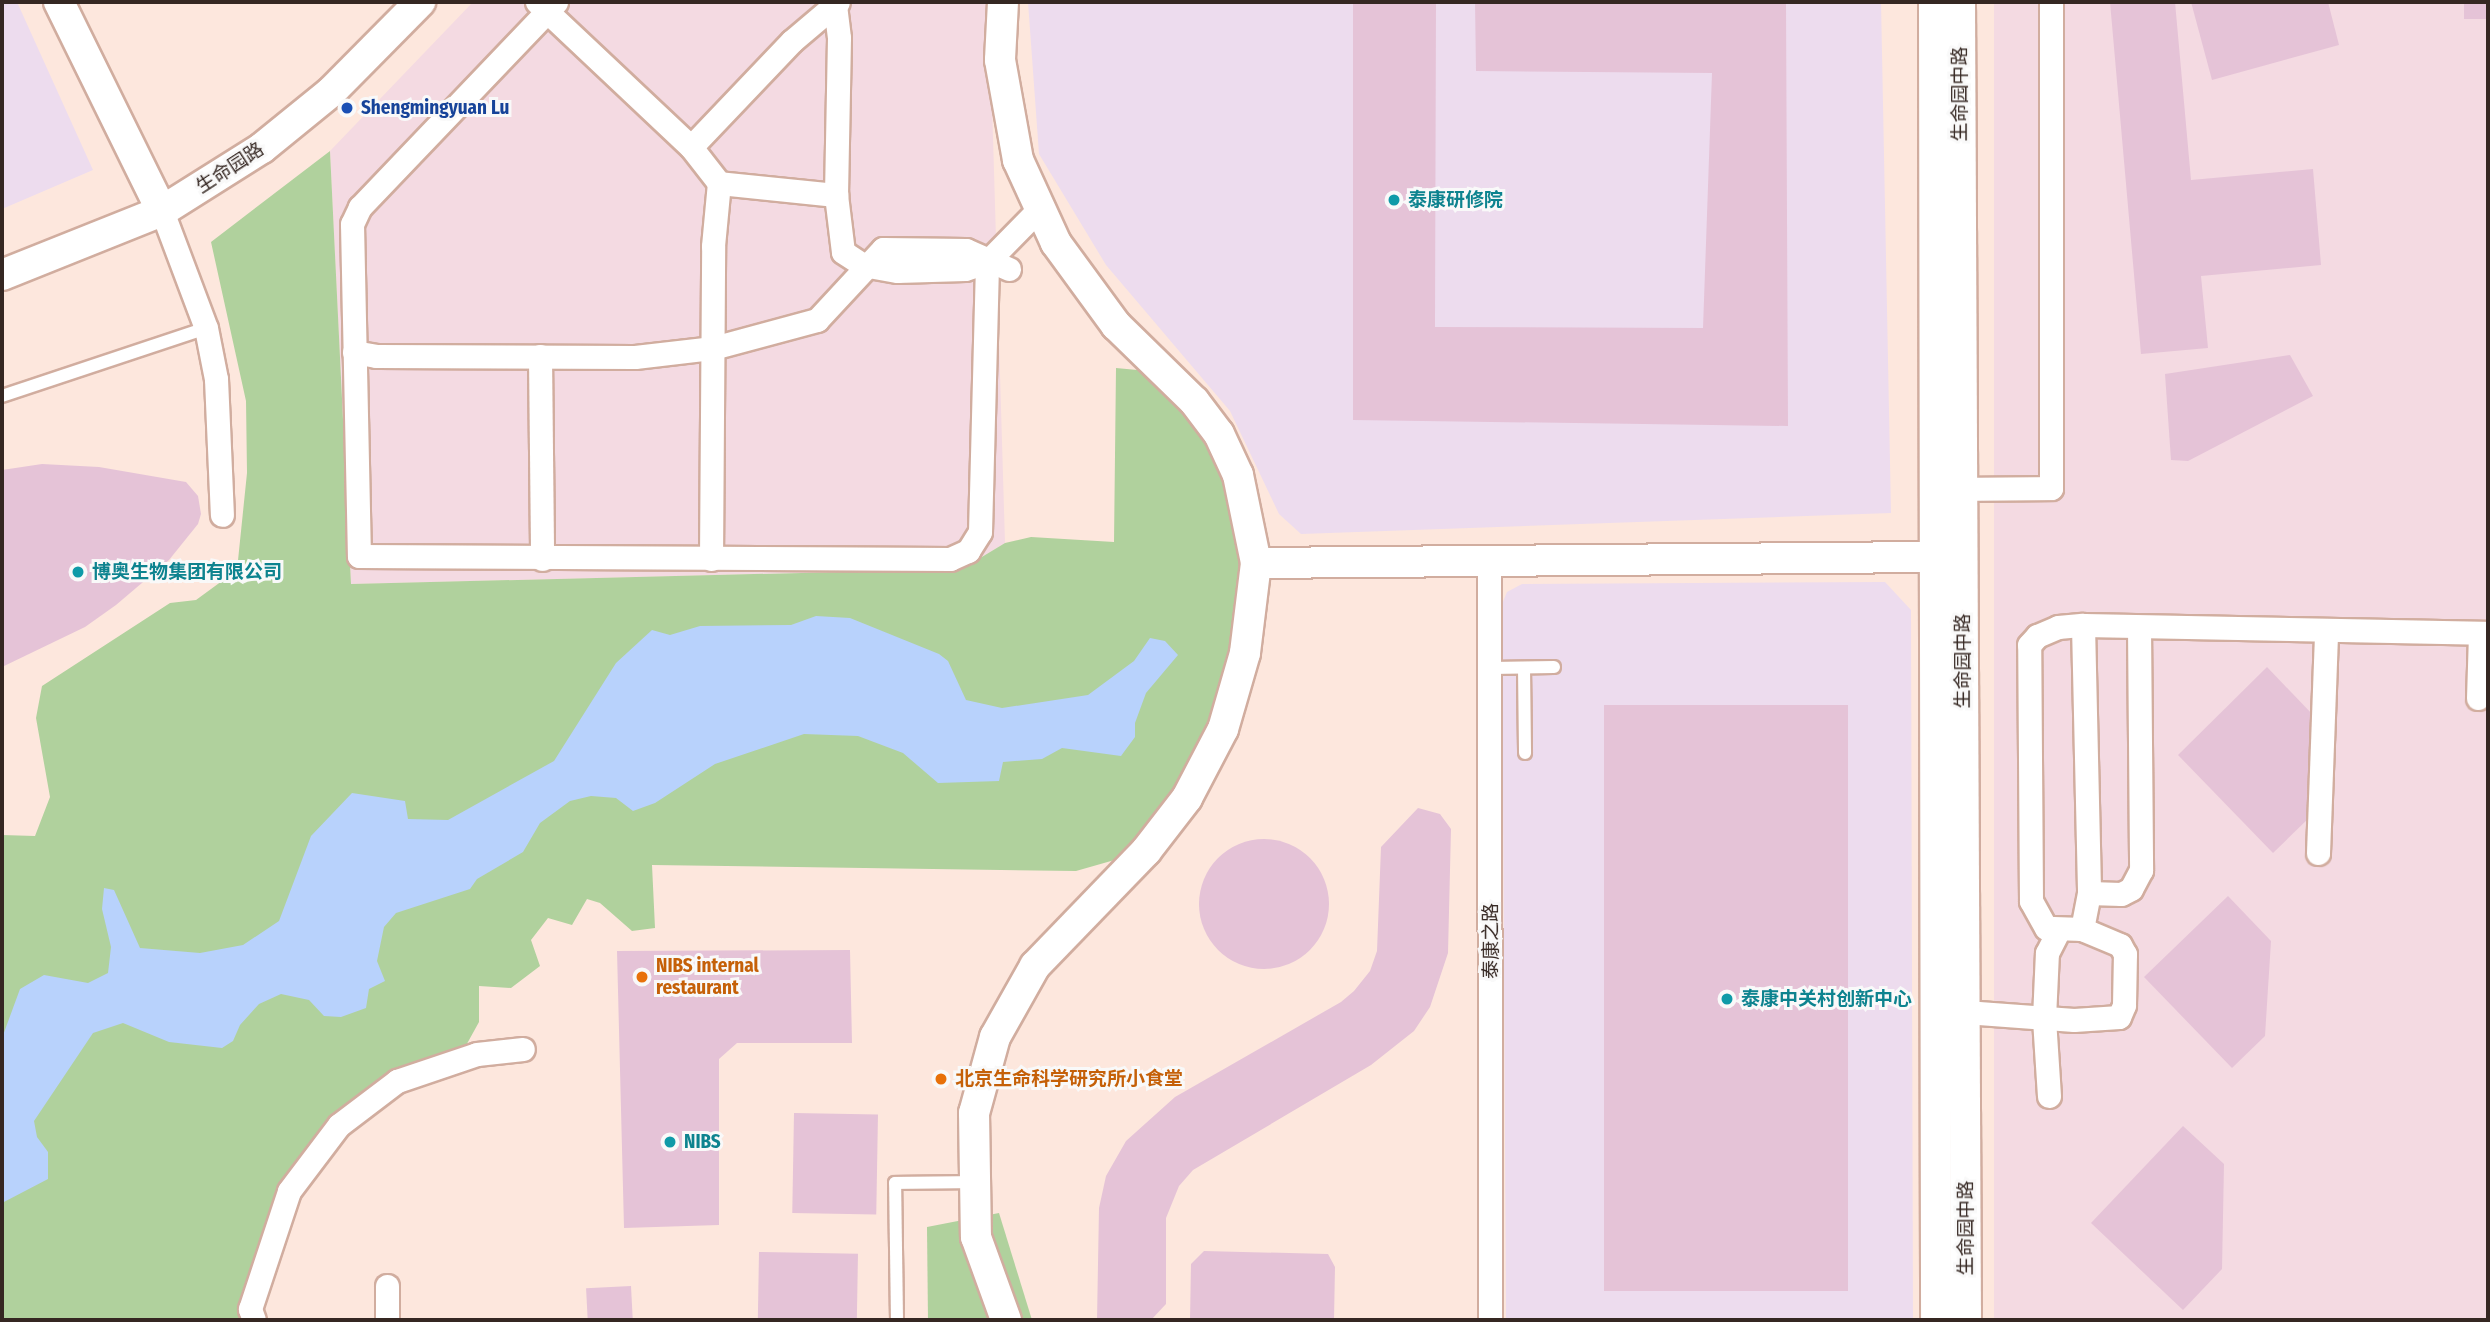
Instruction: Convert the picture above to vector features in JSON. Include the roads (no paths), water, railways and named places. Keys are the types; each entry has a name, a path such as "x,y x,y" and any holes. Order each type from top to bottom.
{"street":[{"path":"59,2 162,211 206,328 216,379 222,515"},
{"name":"生命园路","path":"2,275 162,211 301,119 420,2"},
{"path":"1003,2 1000,60 1018,159 1040,208 1056,243 1116,325 1194,401 1219,434 1238,475 1256,563 1245,653 1223,729 1187,798 1146,851 1035,966 995,1037 974,1113 975,1237 1006,1320"},
{"name":"生命园中路","path":"1934,2 1936,1320"},
{"name":"生命园中路","path":"1960,2 1966,1320"},
{"path":"1961,489 2051,488 2051,2"},
{"path":"691,147 792,41 836,3"},
{"path":"836,3 839,38 836,195 843,252 863,265"},
{"path":"710,559 713,246 719,183 691,147 546,5 360,207 352,224 359,556 542,559 710,559 950,559 968,551 980,532 987,262 1040,208"},
{"path":"719,183 836,195"},
{"path":"354,352 376,356 635,357 713,348 817,320 863,265 883,248 966,250 987,262 1009,269"},
{"path":"540,356 542,559"},
{"path":"1256,563 1935,557"},
{"name":"泰康之路","path":"1489,562 1490,1320"},
{"path":"1965,1013 2109,1020 2119,1017 2124,1005 2125,954 2120,945 2081,929 2058,931 2046,928 2031,901 2029,645 2036,636 2058,627 2083,625 2326,632 2484,633 2478,698"},
{"path":"2081,929 2089,893 2083,625"},
{"path":"2089,893 2121,894 2131,889 2141,870 2139,627"},
{"path":"2318,853 2326,632"},
{"path":"2049,1096 2044,1018 2047,953 2058,931"},
{"path":"254,1320 250,1308 289,1191 339,1125 397,1081 477,1054 523,1049"},
{"path":"387,1286 387,1320"}],"lane":[{"path":"2,396 206,328"},
{"path":"1491,668 1554,667"},
{"path":"1524,668 1525,753"},
{"path":"897,1320 895,1183 975,1182"}],"water":[{"path":"816,616 850,618 939,654 948,661 966,700 1002,708 1088,695 1134,661 1150,638 1165,641 1178,655 1146,693 1135,723 1135,737 1121,756 1062,748 1042,759 1003,762 999,781 938,783 903,753 858,736 804,734 715,764 655,803 633,811 616,798 591,796 570,801 540,823 523,852 477,879 470,889 396,913 384,927 377,961 385,981 369,989 366,1008 341,1017 324,1016 309,1000 281,994 259,1004 240,1025 233,1041 222,1048 169,1042 123,1023 93,1033 34,1121 37,1137 48,1152 48,1179 2,1203 2,1038 20,989 44,975 88,983 108,973 111,947 102,909 104,888 114,890 140,948 200,953 243,945 279,921 311,836 352,793 405,801 408,819 448,820 554,761 616,663 652,630 670,635 700,626 791,625"}],"place":[{"name":"Shengmingyuan Lu","path":"347,108"},
{"name":"泰康研修院","path":"1394,200"},
{"name":"博奥生物集团有限公司","path":"78,572"},
{"name":"NIBS internal restaurant","path":"642,977"},
{"name":"泰康中关村创新中心","path":"1727,999"},
{"name":"北京生命科学研究所小食堂","path":"941,1079"},
{"name":"NIBS","path":"670,1142"}]}
